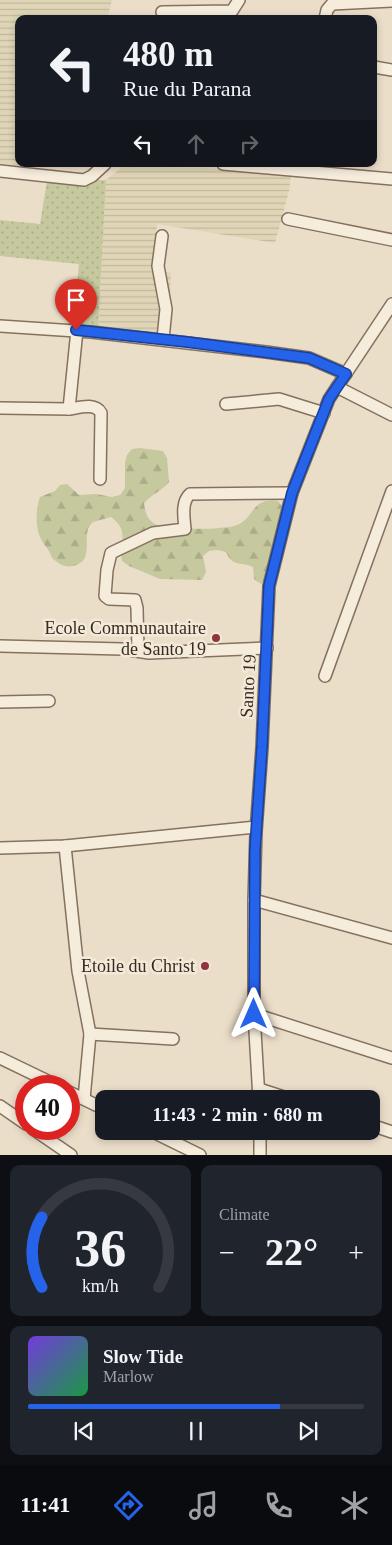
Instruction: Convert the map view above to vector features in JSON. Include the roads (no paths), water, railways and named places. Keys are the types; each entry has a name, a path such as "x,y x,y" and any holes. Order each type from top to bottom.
{"street":[{"path":"162,12 230,15 239,0"},
{"path":"326,15 332,4 392,1"},
{"path":"377,68 392,70"},
{"path":"0,171 84,180 102,167"},
{"path":"275,167 392,179"},
{"path":"288,219 392,240"},
{"path":"162,236 158,266 166,309 163,339"},
{"name":"Santo 19","path":"259,1090 254,1014 254,900 256,826 269,586 292,493 329,399 392,304"},
{"path":"0,326 76,330 163,339 309,358 346,374"},
{"path":"68,409 76,330"},
{"path":"338,386 392,415"},
{"path":"226,404 278,399 324,412"},
{"path":"0,408 68,409 94,407 99,409 101,412 100,479"},
{"path":"325,676 392,491"},
{"path":"138,651 138,608 136,602 109,599 105,596 107,570 111,553 153,533 185,529 185,498 190,494 292,493"},
{"path":"0,646 162,653 267,648"},
{"path":"0,702 49,701"},
{"path":"0,848 65,846 256,826"},
{"path":"65,846 78,971 90,1034 84,1099"},
{"path":"254,900 392,938"},
{"path":"254,1014 392,1058"},
{"path":"90,1034 173,1039"},
{"path":"0,1058 35,1075"},
{"path":"80,1097 95,1104"},
{"path":"0,1106 15,1116"},
{"path":"380,1128 392,1132"},
{"path":"49,1140 71,1155"},
{"path":"169,1140 200,1155"},
{"path":"260,1140 260,1155"}],"place":[{"name":"Ecole Communautaire de Santo 19","path":"216,638"},
{"name":"Etoile du Christ","path":"205,966"}]}
